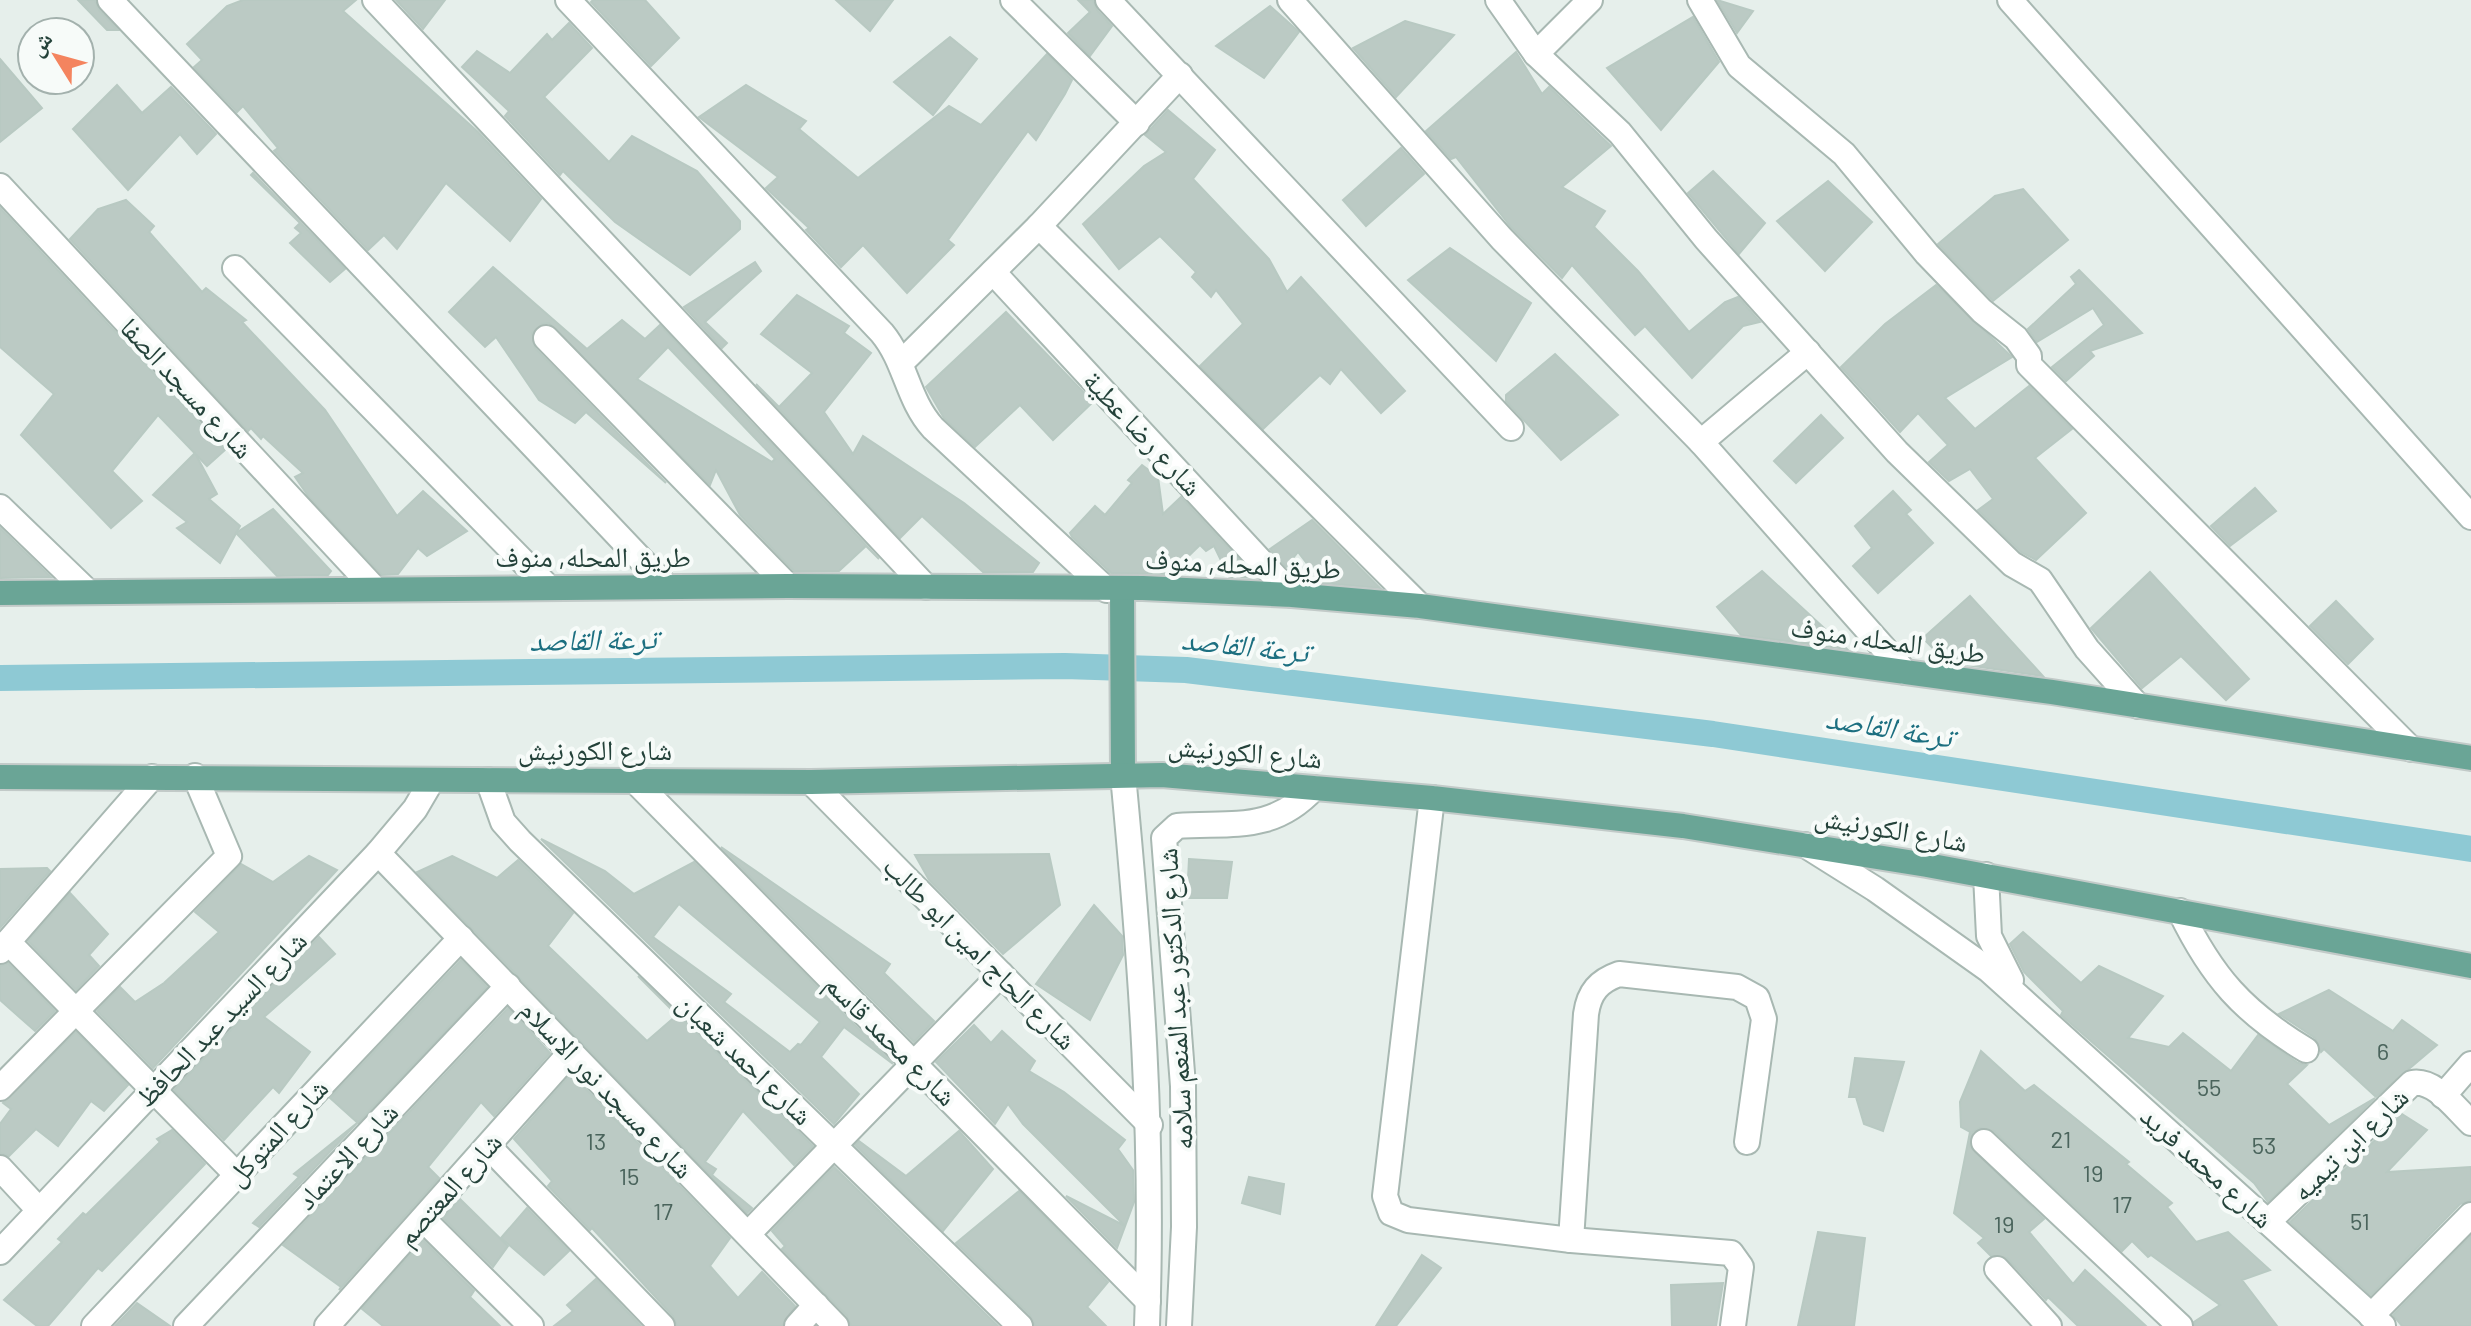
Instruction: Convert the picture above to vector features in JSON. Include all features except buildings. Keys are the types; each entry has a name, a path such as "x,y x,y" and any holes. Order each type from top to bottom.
{"main road":[{"name":"طريق المحله, منوف","path":"0,593 788,586 1114,589 1292,595 1420,606 1905,672 2471,758"},
{"path":"1114,589 1123,775"},
{"name":"شارع الكورنيش","path":"0,777 811,782 1162,775 1561,811 1804,845 1986,875 2471,966"}],"street":[{"path":"110,0 667,587"},
{"path":"375,0 926,587"},
{"path":"568,0 874,324 902,362 910,394 924,418 1114,589"},
{"path":"1013,0 1137,123"},
{"path":"1108,0 1511,428"},
{"path":"1290,0 1502,239 1701,442 1905,672"},
{"path":"1498,0 1536,54 1620,133 1706,239 1897,452 2012,564 2040,580 2087,649 2138,706"},
{"path":"1536,54 1590,0"},
{"path":"1700,0 1739,66 1844,154 1927,254 1982,311 2016,338 2029,356 2029,365 2411,749"},
{"path":"2010,0 2471,517"},
{"path":"902,362 1039,226 1180,75"},
{"name":"شارع مسجد الصفا","path":"0,186 375,589"},
{"path":"1039,226 1420,606"},
{"path":"235,268 549,588"},
{"name":"شارع رضا عطية","path":"993,272 1292,595"},
{"path":"546,338 788,586"},
{"path":"1701,442 1808,352"},
{"path":"0,507 87,591"},
{"name":"شارع الدكتور عبد المنعم سلامه","path":"1123,775 1141,945 1150,1125 1147,1326"},
{"path":"0,1088 229,856 195,776"},
{"path":"152,777 4,946 75,1010 237,1175"},
{"name":"شارع السيد عبد الحافظ","path":"0,1252 378,853 415,809 432,780"},
{"name":"شارع احمد شعبان","path":"488,780 503,822 520,841 1020,1326"},
{"name":"شارع محمد قاسم","path":"634,780 1148,1301"},
{"name":"شارع الحاج امين ابو طالب","path":"811,782 1150,1125"},
{"name":"شارع الدكتور عبد المنعم سلامه","path":"1179,1326 1184,1227 1183,1086 1164,838 1177,826 1254,824 1273,819 1302,801 1314,788"},
{"path":"1432,798 1386,1205 1398,1218 1571,1240 1731,1253 1741,1267 1733,1326"},
{"name":"شارع محمد فريد","path":"1804,845 1944,936 2031,1007 2377,1321"},
{"name":"شارع مسجد نور الاسلام","path":"378,853 836,1326"},
{"name":"شارع محمد فريد","path":"1986,875 1989,936 2006,974 2031,1007"},
{"path":"2180,911 2201,954 2229,993 2265,1025 2306,1050"},
{"name":"شارع المتوكل","path":"94,1326 461,938"},
{"path":"748,1234 1001,974"},
{"path":"1571,1240 1586,1014 1588,1000 1606,978 1619,974 1737,987 1757,998 1764,1019 1747,1142"},
{"name":"شارع الاعتماد","path":"186,1326 508,986"},
{"name":"شارع المعتصم","path":"327,1326 571,1052"},
{"path":"2443,1096 2471,1064"},
{"name":"شارع ابن تيميه","path":"2268,1222 2412,1083 2421,1082 2443,1096 2471,1123"},
{"path":"1984,1142 2180,1326"},
{"path":"488,1146 662,1326"},
{"path":"0,1168 39,1210"},
{"path":"2377,1321 2471,1215"},
{"path":"423,1219 531,1326"},
{"path":"1997,1269 2049,1326"},
{"path":"797,1326 816,1305"}],"waterway":[{"name":"ترعة القاصد","path":"0,678 1065,666 1186,670 1713,734 2471,849"}]}
